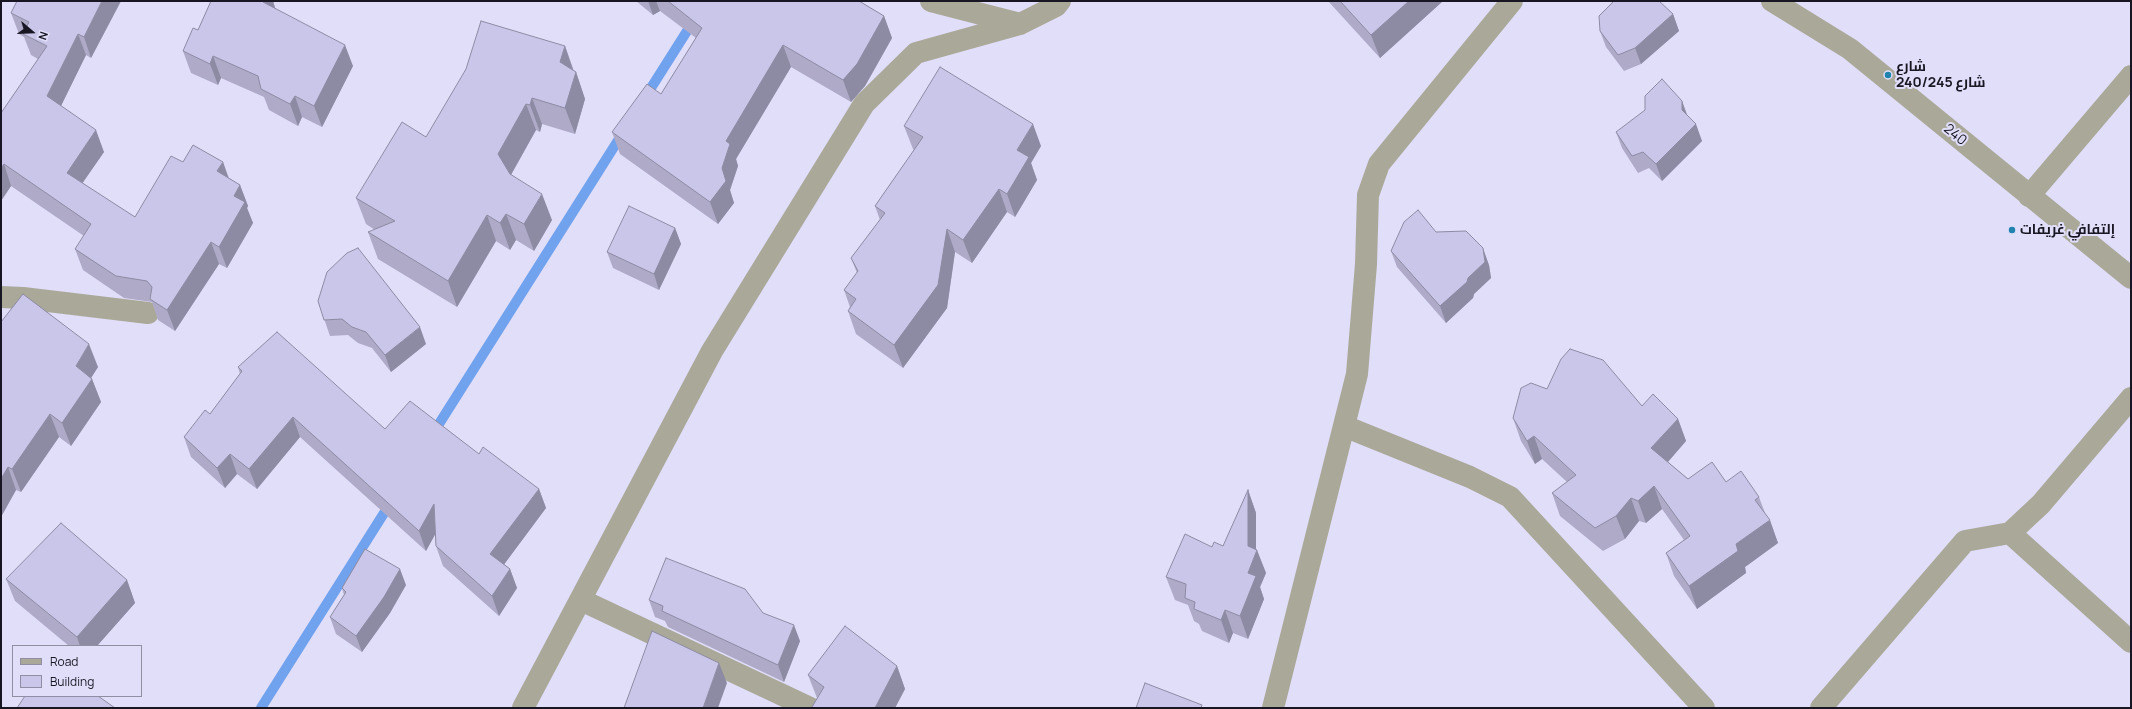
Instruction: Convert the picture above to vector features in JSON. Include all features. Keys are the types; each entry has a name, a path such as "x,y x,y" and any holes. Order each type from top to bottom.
{"street":[{"path":"931,1 1020,24"},
{"path":"523,708 712,351 864,104 916,53 1020,24 1056,6 1060,1"},
{"path":"1273,708 1357,374 1366,264 1368,195 1379,164 1512,1"},
{"name":"240","path":"1772,1 1850,49 2131,278"},
{"path":"2029,196 2131,76"},
{"path":"1,297 23,298 148,313"},
{"path":"1821,708 1965,541 2010,533 2041,504 2131,398"},
{"path":"1344,426 1470,477 1510,497 1704,708"},
{"path":"2010,533 2131,642"},
{"path":"581,600 810,708"}],"building":[{"path":"17,1 102,1 84,37 78,34 47,96 96,130 67,173 135,217 171,156 183,162 193,145 223,162 217,171 240,185 234,196 245,202 219,247 211,242 167,310 150,299 152,287 147,281 116,276 75,249 91,224 4,164 1,168 1,113 47,46 23,34 29,22 11,13"},
{"path":"211,1 264,1 263,2 345,45 314,106 295,96 290,104 261,89 258,76 213,56 210,64 183,51 193,28 198,30"},
{"path":"668,1 859,1 884,16 857,64 843,80 783,45 726,141 730,144 722,168 726,181 710,202 612,132 647,84 661,94 702,28"},
{"path":"1340,1 1409,1 1371,35"},
{"path":"1614,1 1659,1 1673,14 1635,48 1618,55 1600,31 1599,16"},
{"path":"481,21 565,46 560,62 576,72 565,108 532,98 530,105 526,104 498,154 510,174 542,194 524,224 506,214 500,223 487,215 448,281 368,232 395,221 356,198 402,122 426,137 466,69"},
{"path":"940,67 1033,124 1017,150 1029,157 1007,194 999,189 963,240 947,229 938,285 894,345 848,311 856,299 844,290 858,271 851,258 885,213 875,206 923,137 904,126"},
{"path":"1662,79 1682,101 1682,110 1696,124 1656,164 1643,152 1632,156 1616,132 1645,110 1645,96"},
{"path":"629,206 675,228 654,274 607,252"},
{"path":"1418,210 1436,232 1466,231 1483,248 1485,262 1468,278 1467,282 1440,306 1391,251 1404,222"},
{"path":"358,248 420,327 385,355 366,332 352,327 342,319 324,320 318,301 327,272 347,253"},
{"path":"23,294 89,344 76,366 92,379 62,423 50,414 12,469 8,467 1,479 1,322"},
{"path":"277,332 385,429 410,401 479,454 483,447 539,489 490,554 510,569 492,596 436,546 434,504 419,531 293,417 249,469 230,454 217,468 184,437 205,410 210,414 242,371 238,367"},
{"path":"1570,349 1603,360 1642,406 1653,394 1678,419 1651,448 1688,479 1712,462 1726,482 1741,471 1759,497 1755,500 1770,520 1736,544 1738,551 1689,586 1666,553 1690,536 1654,486 1638,501 1631,498 1616,516 1595,528 1552,493 1576,475 1534,436 1527,441 1513,418 1521,388 1531,383 1547,389 1561,359"},
{"path":"1248,490 1248,546 1257,550 1248,573 1256,576 1240,616 1225,610 1221,620 1194,609 1195,602 1185,598 1186,584 1166,577 1185,534 1212,547 1214,542 1223,546"},
{"path":"61,523 127,580 77,637 6,579"},
{"path":"365,549 400,569 384,597 356,636 330,617 346,592 342,588"},
{"path":"666,558 745,589 763,613 794,625 778,665 662,611 663,606 649,600"},
{"path":"845,626 897,666 875,708 813,708 812,707 824,687 808,675"},
{"path":"652,631 719,663 703,708 624,708"},
{"path":"1145,683 1202,705 1201,708 1136,708"},
{"path":"24,697 99,697 115,708 17,708"}],"waterway":[{"path":"644,99 706,1"},
{"path":"432,435 624,131"},
{"path":"261,708 391,502"}],"place":[{"name":"شارع 240/شارع 245","path":"1888,75"},
{"name":"إلتفافي غريفات","path":"2012,230"}]}
